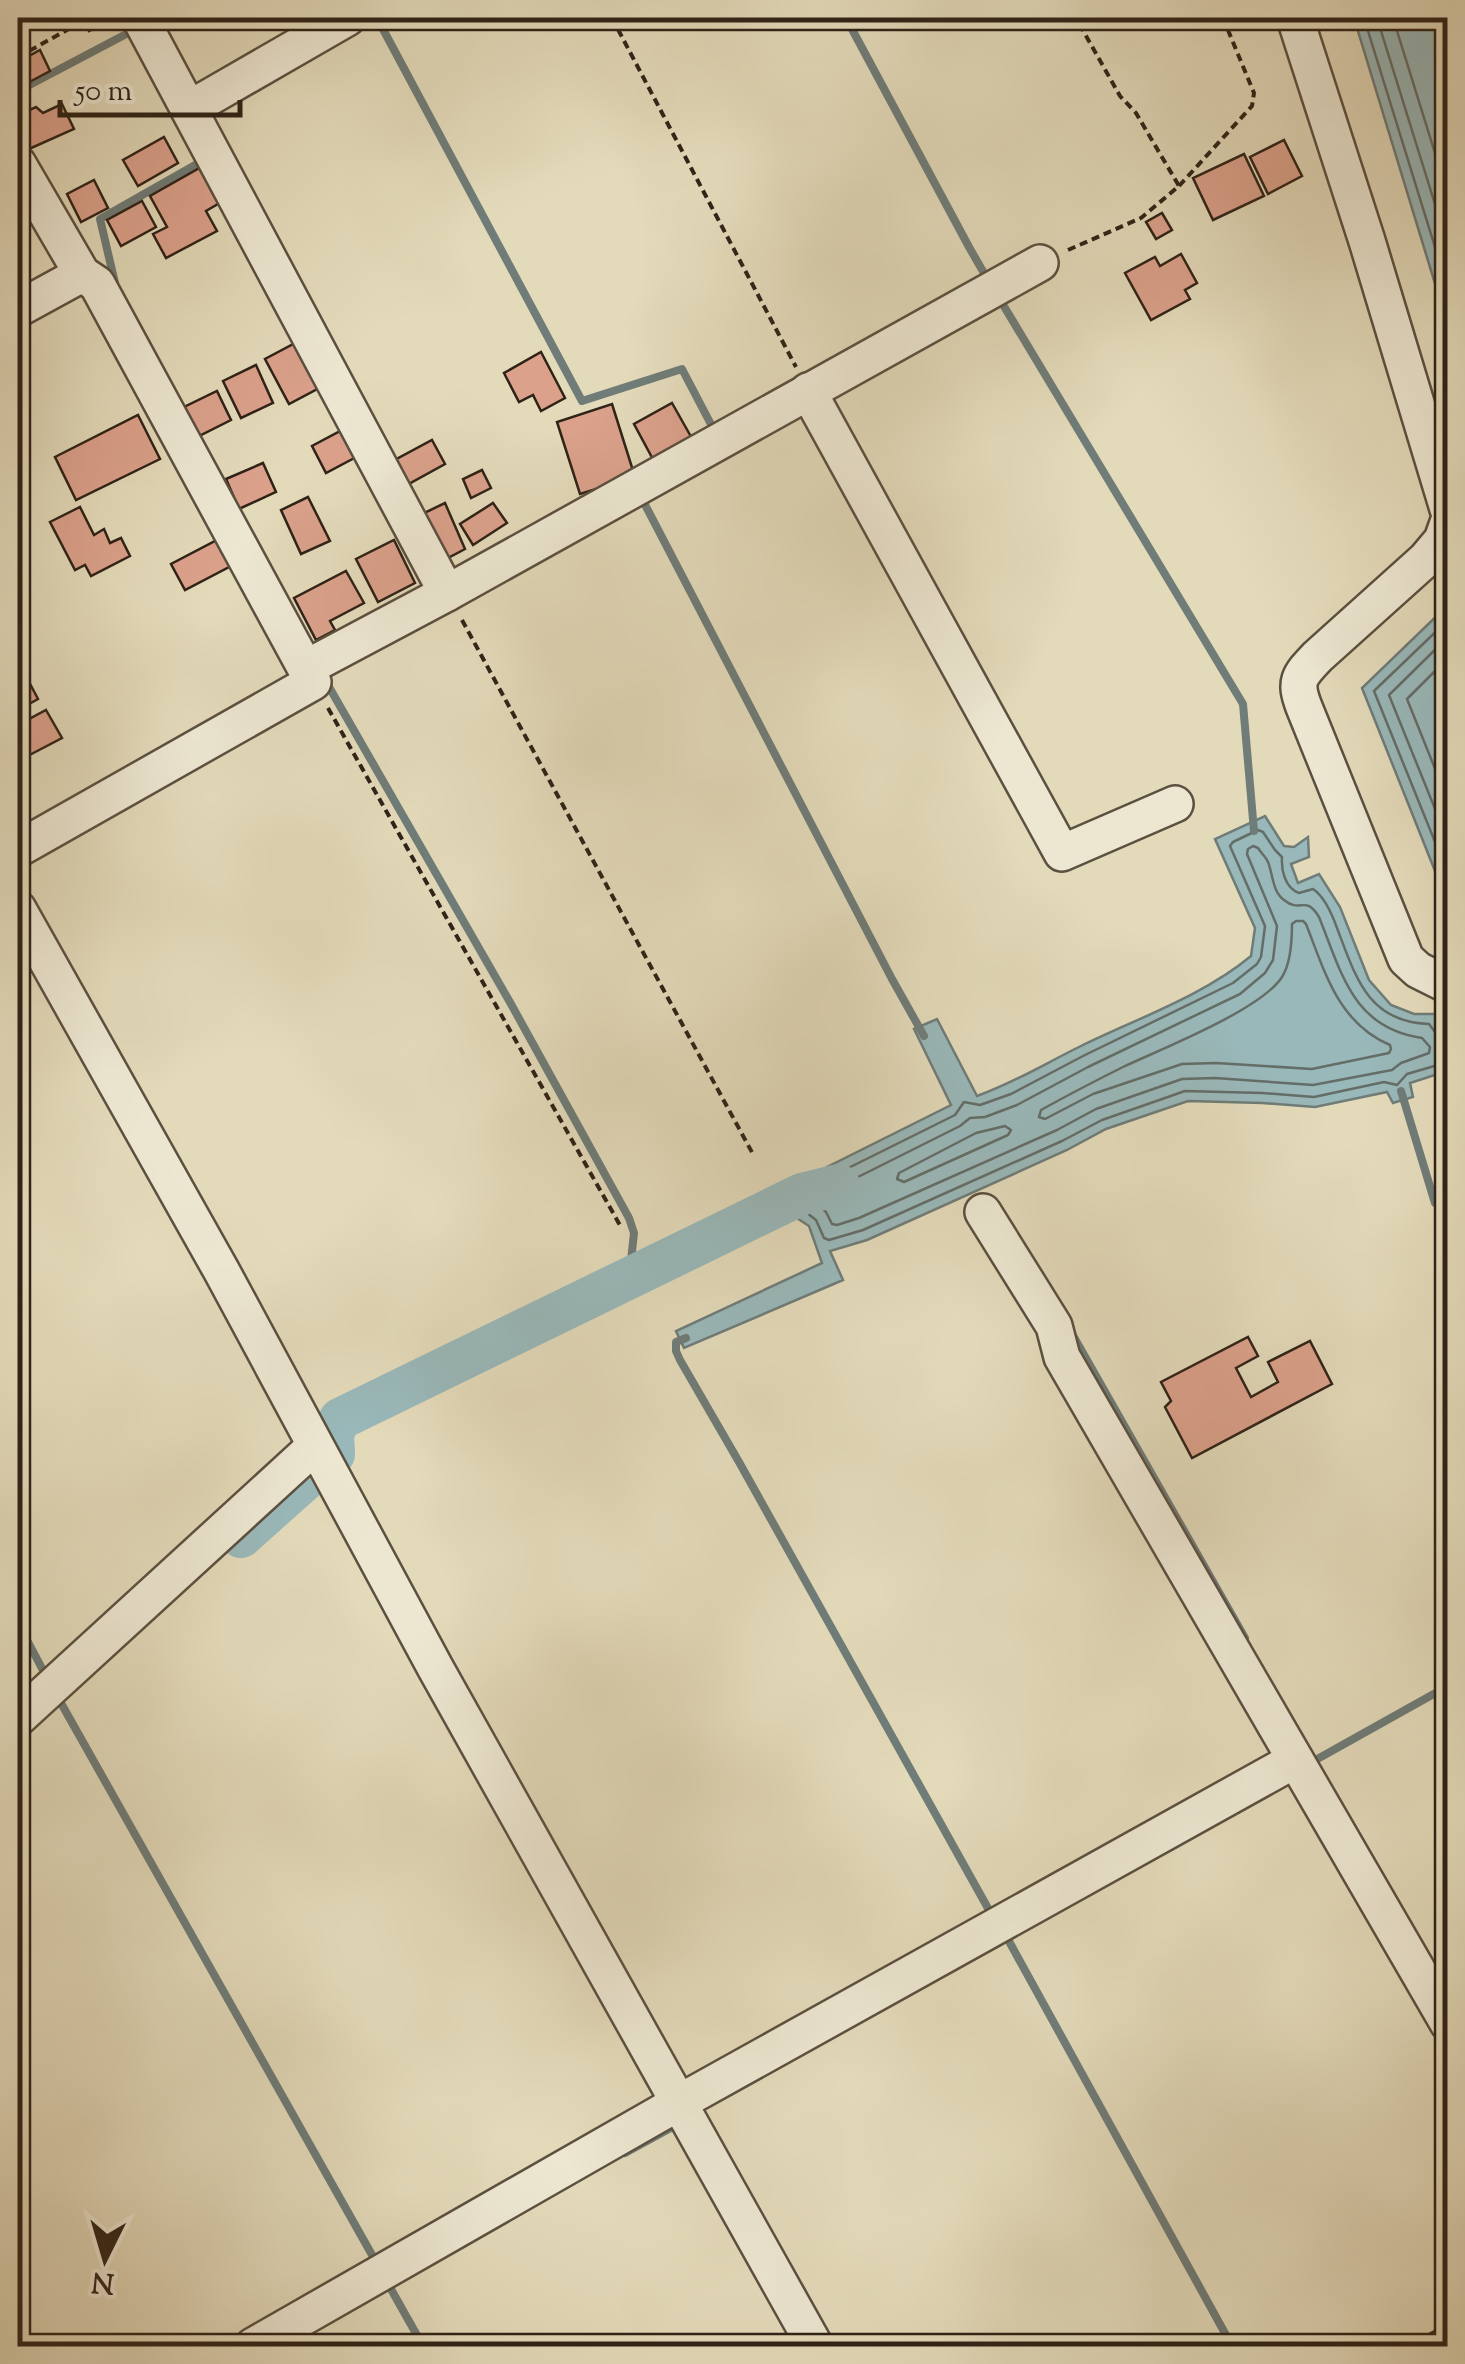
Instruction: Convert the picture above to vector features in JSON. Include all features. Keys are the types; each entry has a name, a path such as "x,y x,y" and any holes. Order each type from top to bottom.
{"street":[{"path":"140,18 447,592"},
{"path":"189,109 347,18"},
{"path":"1295,18 1448,509"},
{"path":"18,164 82,274 97,284 312,669"},
{"path":"18,850 312,669 1040,262"},
{"path":"18,309 82,274"},
{"path":"808,391 1062,853 1176,804"},
{"path":"1448,523 1442,540 1426,559 1317,657 1298,681 1304,707 1406,960 1448,984"},
{"path":"18,910 816,2346"},
{"path":"983,1212 1054,1326 1062,1357 1448,2023"},
{"path":"18,1718 321,1457"},
{"path":"254,2346 680,2102 1294,1760"}],"path":[{"path":"612,18 808,391"},
{"path":"1076,18 1120,96 1136,114 1179,186"},
{"path":"1040,262 1141,218 1179,186 1252,106 1254,94 1223,18"},
{"path":"18,57 78,24"},
{"path":"447,592 754,1156"},
{"path":"312,669 621,1226"}],"water":[{"path":"1354,18 1447,18 1447,323"},
{"path":"1447,606 1447,901 1362,688"},
{"path":"1265,816 1284,846 1294,847 1308,837 1309,857 1291,864 1298,883 1319,874 1340,907 1369,980 1391,1005 1414,1014 1438,1014 1447,1043 1447,1071 1410,1083 1413,1097 1393,1103 1387,1092 1315,1107 1188,1101 1106,1129 867,1240 830,1251 843,1280 684,1348 676,1331 822,1263 809,1226 789,1213 779,1191 951,1105 914,1029 937,1019 977,1096 1191,995 1251,956 1255,928 1215,839"}],"building":[{"path":"18,18 49,18 18,35"},
{"path":"81,18 111,18 112,19 89,31"},
{"path":"40,50 50,71 18,88 18,62"},
{"path":"62,104 74,129 29,149 18,115 36,107 43,113"},
{"path":"164,137 178,163 138,186 123,160"},
{"path":"1284,140 1302,176 1268,194 1250,157"},
{"path":"1244,154 1264,196 1213,220 1193,178"},
{"path":"203,166 223,201 206,211 217,231 166,258 153,234 167,227 150,196"},
{"path":"94,180 108,208 81,222 67,194"},
{"path":"142,201 156,227 121,246 107,220"},
{"path":"1162,213 1172,230 1156,239 1146,222"},
{"path":"1181,254 1197,283 1185,290 1190,299 1151,320 1125,273 1155,257 1160,266"},
{"path":"299,341 323,386 289,404 265,359"},
{"path":"541,352 565,398 541,411 533,395 519,402 504,373"},
{"path":"256,365 273,403 241,418 223,381"},
{"path":"217,391 231,420 199,436 184,407"},
{"path":"672,403 694,442 655,463 634,424"},
{"path":"612,404 635,477 580,494 557,422"},
{"path":"138,415 160,459 76,500 55,457"},
{"path":"344,429 358,456 326,473 312,446"},
{"path":"432,440 445,464 405,486 391,462"},
{"path":"263,463 276,492 239,509 226,479"},
{"path":"482,470 491,488 471,498 463,479"},
{"path":"308,497 330,541 301,554 281,510"},
{"path":"445,503 465,549 444,560 418,516"},
{"path":"493,503 507,523 473,545 460,524"},
{"path":"80,507 94,535 104,529 110,543 121,538 130,556 91,576 85,565 75,570 50,522"},
{"path":"217,540 231,566 185,590 171,564"},
{"path":"394,540 415,583 378,602 356,559"},
{"path":"346,571 364,603 330,621 335,630 316,640 294,598"},
{"path":"28,680 38,699 18,710 18,686"},
{"path":"46,710 62,738 18,761 18,725"},
{"path":"1248,1337 1258,1356 1236,1368 1251,1397 1278,1382 1268,1362 1310,1341 1332,1384 1192,1458 1165,1407 1171,1401 1161,1382"},
{"path":"1448,2324 1448,2346 1406,2346"}],"waterway":[{"path":"377,18 582,401 682,369 715,432"},
{"path":"846,18 989,282"},
{"path":"18,91 132,31 134,34"},
{"path":"115,283 100,219 204,160"},
{"path":"999,298 1243,704 1254,831"},
{"path":"640,495 924,1036"},
{"path":"325,680 629,1218 634,1233 629,1279"},
{"path":"1401,1091 1435,1203 1448,1208"},
{"path":"241,1537 334,1454 333,1433 340,1419 802,1194 839,1185"},
{"path":"1071,1332 1245,1638"},
{"path":"686,1338 676,1342 680,1360 994,1919"},
{"path":"18,1623 46,1676"},
{"path":"1312,1762 1448,1686"},
{"path":"57,1696 376,2262"},
{"path":"1005,1934 1232,2346"},
{"path":"625,2153 678,2124"},
{"path":"387,2282 423,2346"}]}
